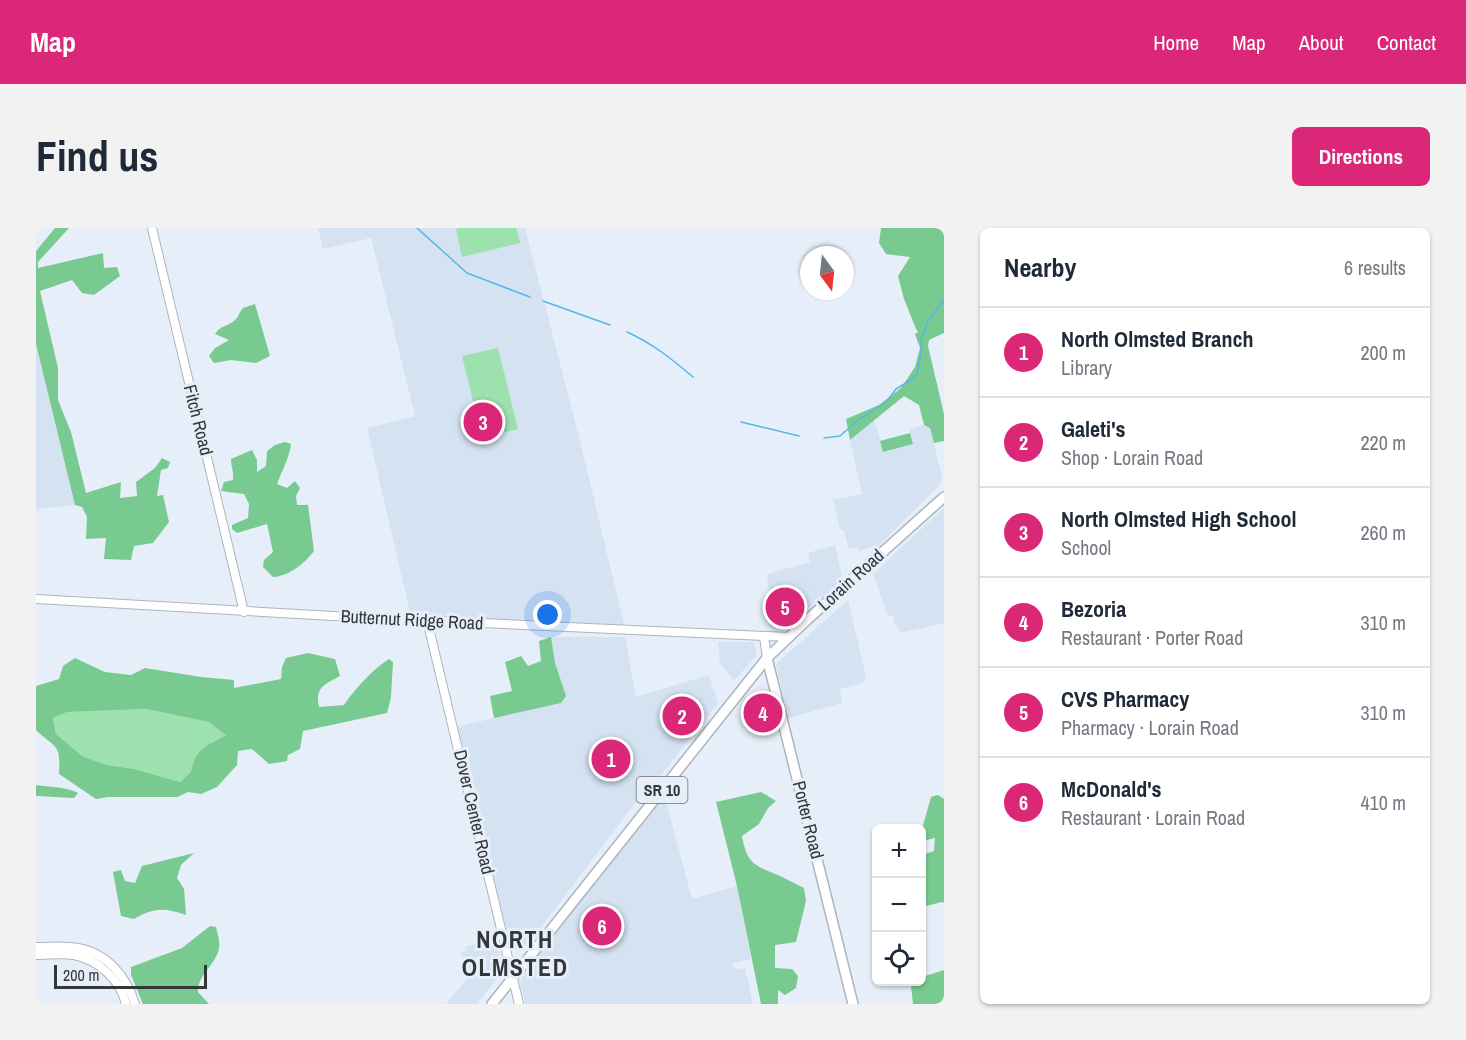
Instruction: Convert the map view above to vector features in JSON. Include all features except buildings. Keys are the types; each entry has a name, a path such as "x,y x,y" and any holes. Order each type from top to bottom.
{"main road":[{"name":"Lorain Road","path":"492,1004 768,658 944,497"},
{"name":"Porter Road","path":"768,658 853,1004"}],"street":[{"name":"Fitch Road","path":"152,228 244,612"},
{"name":"Butternut Ridge Road","path":"36,599 244,612 789,637"},
{"name":"Dover Center Road","path":"427,620 519,1004"},
{"name":"Porter Road","path":"764,636 768,658"},
{"path":"36,947 77,948 102,958 121,975 135,1004"},
{"path":"36,955 70,955 91,961 115,981 126,1004"}],"shaded area":[{"path":"318,228 525,228 625,628 411,616 367,428 415,416 371,238 323,249"},
{"path":"36,344 59,440 75,505 36,509"},
{"path":"874,420 884,452 913,444 909,429 924,425 930,428 942,477 939,486 875,549 870,547 859,552 857,547 849,549 844,531 840,529 833,500 862,494 850,440"},
{"path":"944,508 944,623 901,633 895,625 893,616 888,616 873,574"},
{"path":"835,545 843,581 833,592 823,599 821,596 795,621 784,628 769,626 770,602 767,574 810,562 808,553"},
{"path":"848,600 866,677 862,683 840,689 842,703 788,718 776,664"},
{"path":"547,637 625,637 636,697 709,675 718,703 661,775 656,776 528,944 522,950 516,950 510,944 456,727 561,702"},
{"path":"718,642 754,642 757,656 734,680 720,664"},
{"path":"664,794 692,899 737,886 751,959 731,964 737,969 745,968 753,1004 525,1004 520,983 522,976"},
{"path":"493,939 494,944 498,944 502,972 477,1004 446,1004 469,976 461,952 466,951 465,947"}],"green space":[{"path":"55,228 69,228 38,262 38,268 103,253 104,268 117,267 120,276 94,295 82,293 72,280 40,291 58,368 58,400 71,432 86,493 121,482 120,498 137,496 136,482 155,468 162,458 170,462 168,468 161,470 157,496 163,495 169,522 153,543 134,546 131,560 104,559 106,538 86,539 87,517 82,507 75,505 36,344 36,251"},
{"path":"516,228 520,243 462,257 456,229"},
{"path":"881,228 944,228 944,333 929,340 928,346 944,414 944,441 934,443 930,428 924,425 919,405 904,396 850,440 846,419 879,405 901,388 915,367 920,348 915,334 918,332 904,299 898,276 910,257 886,254 879,243"},
{"path":"255,304 270,356 256,363 231,360 214,363 209,356 215,348 229,340 215,334 235,321 243,308"},
{"path":"498,348 518,429 482,438 462,356"},
{"path":"910,433 913,444 883,452 880,441"},
{"path":"285,442 291,444 277,484 287,488 295,481 300,488 296,496 297,505 308,505 314,551 296,569 273,577 263,567 264,560 273,552 267,524 237,533 232,529 232,525 248,518 249,504 244,494 221,491 224,482 233,480 231,459 252,450 257,460 257,472 266,466 267,451"},
{"path":"551,637 555,663 566,696 561,703 494,718 490,696 512,691 505,662 521,656 528,666 541,661 539,641"},
{"path":"308,653 335,659 340,676 322,687 318,695 319,707 344,705 364,680 389,659 393,662 391,697 387,713 303,731 300,749 288,755 287,761 269,764 252,749 238,751 237,765 217,787 201,794 188,792 177,797 96,799 59,774 58,751 36,730 36,686 59,679 63,666 75,658 105,672 131,675 145,668 234,680 234,688 281,679 282,667 286,658","holes":["146,709 209,722 226,735 199,753 191,772 180,782 135,769 107,765 82,756 56,734 53,718 67,712"]},
{"path":"146,709 210,722 226,735 199,753 191,772 180,782 135,769 107,765 82,756 56,734 53,718 66,712"},
{"path":"36,785 63,788 78,793 74,798 36,796"},
{"path":"761,792 776,801 768,808 759,824 742,836 746,852 752,862 804,888 806,901 796,942 775,945 775,968 792,969 798,976 796,988 785,995 778,990 778,1004 761,1004 737,886 716,802"},
{"path":"938,795 944,799 944,903 926,906 926,854 934,851 935,838 926,840 926,824 923,824 931,797"},
{"path":"194,853 181,865 177,878 184,889 186,915 160,910 148,912 134,919 121,916 113,872 121,870 125,881 135,883 142,866"},
{"path":"210,926 216,927 219,949 200,981 198,992 209,1004 143,1004 131,975 131,967 182,948"},
{"path":"944,970 944,1004 913,1004 911,986 926,986 926,976"}],"waterway":[{"path":"417,228 467,273 530,297"},
{"path":"824,438 840,436 857,421 887,401 896,389 917,374 921,339 928,321 944,300"},
{"path":"543,301 610,325"},
{"path":"627,332 654,347 693,377"},
{"path":"741,422 799,436"}],"place":[{"name":"North Olmsted High School","path":"483,422"},
{"name":"CVS Pharmacy","path":"785,607"},
{"name":"Bezoria","path":"763,713"},
{"name":"Galeti's","path":"682,716"},
{"name":"North Olmsted Branch","path":"611,759"},
{"name":"McDonald's","path":"602,926"}],"district":[{"name":"NORTH OLMSTED","path":"515,954"}]}
